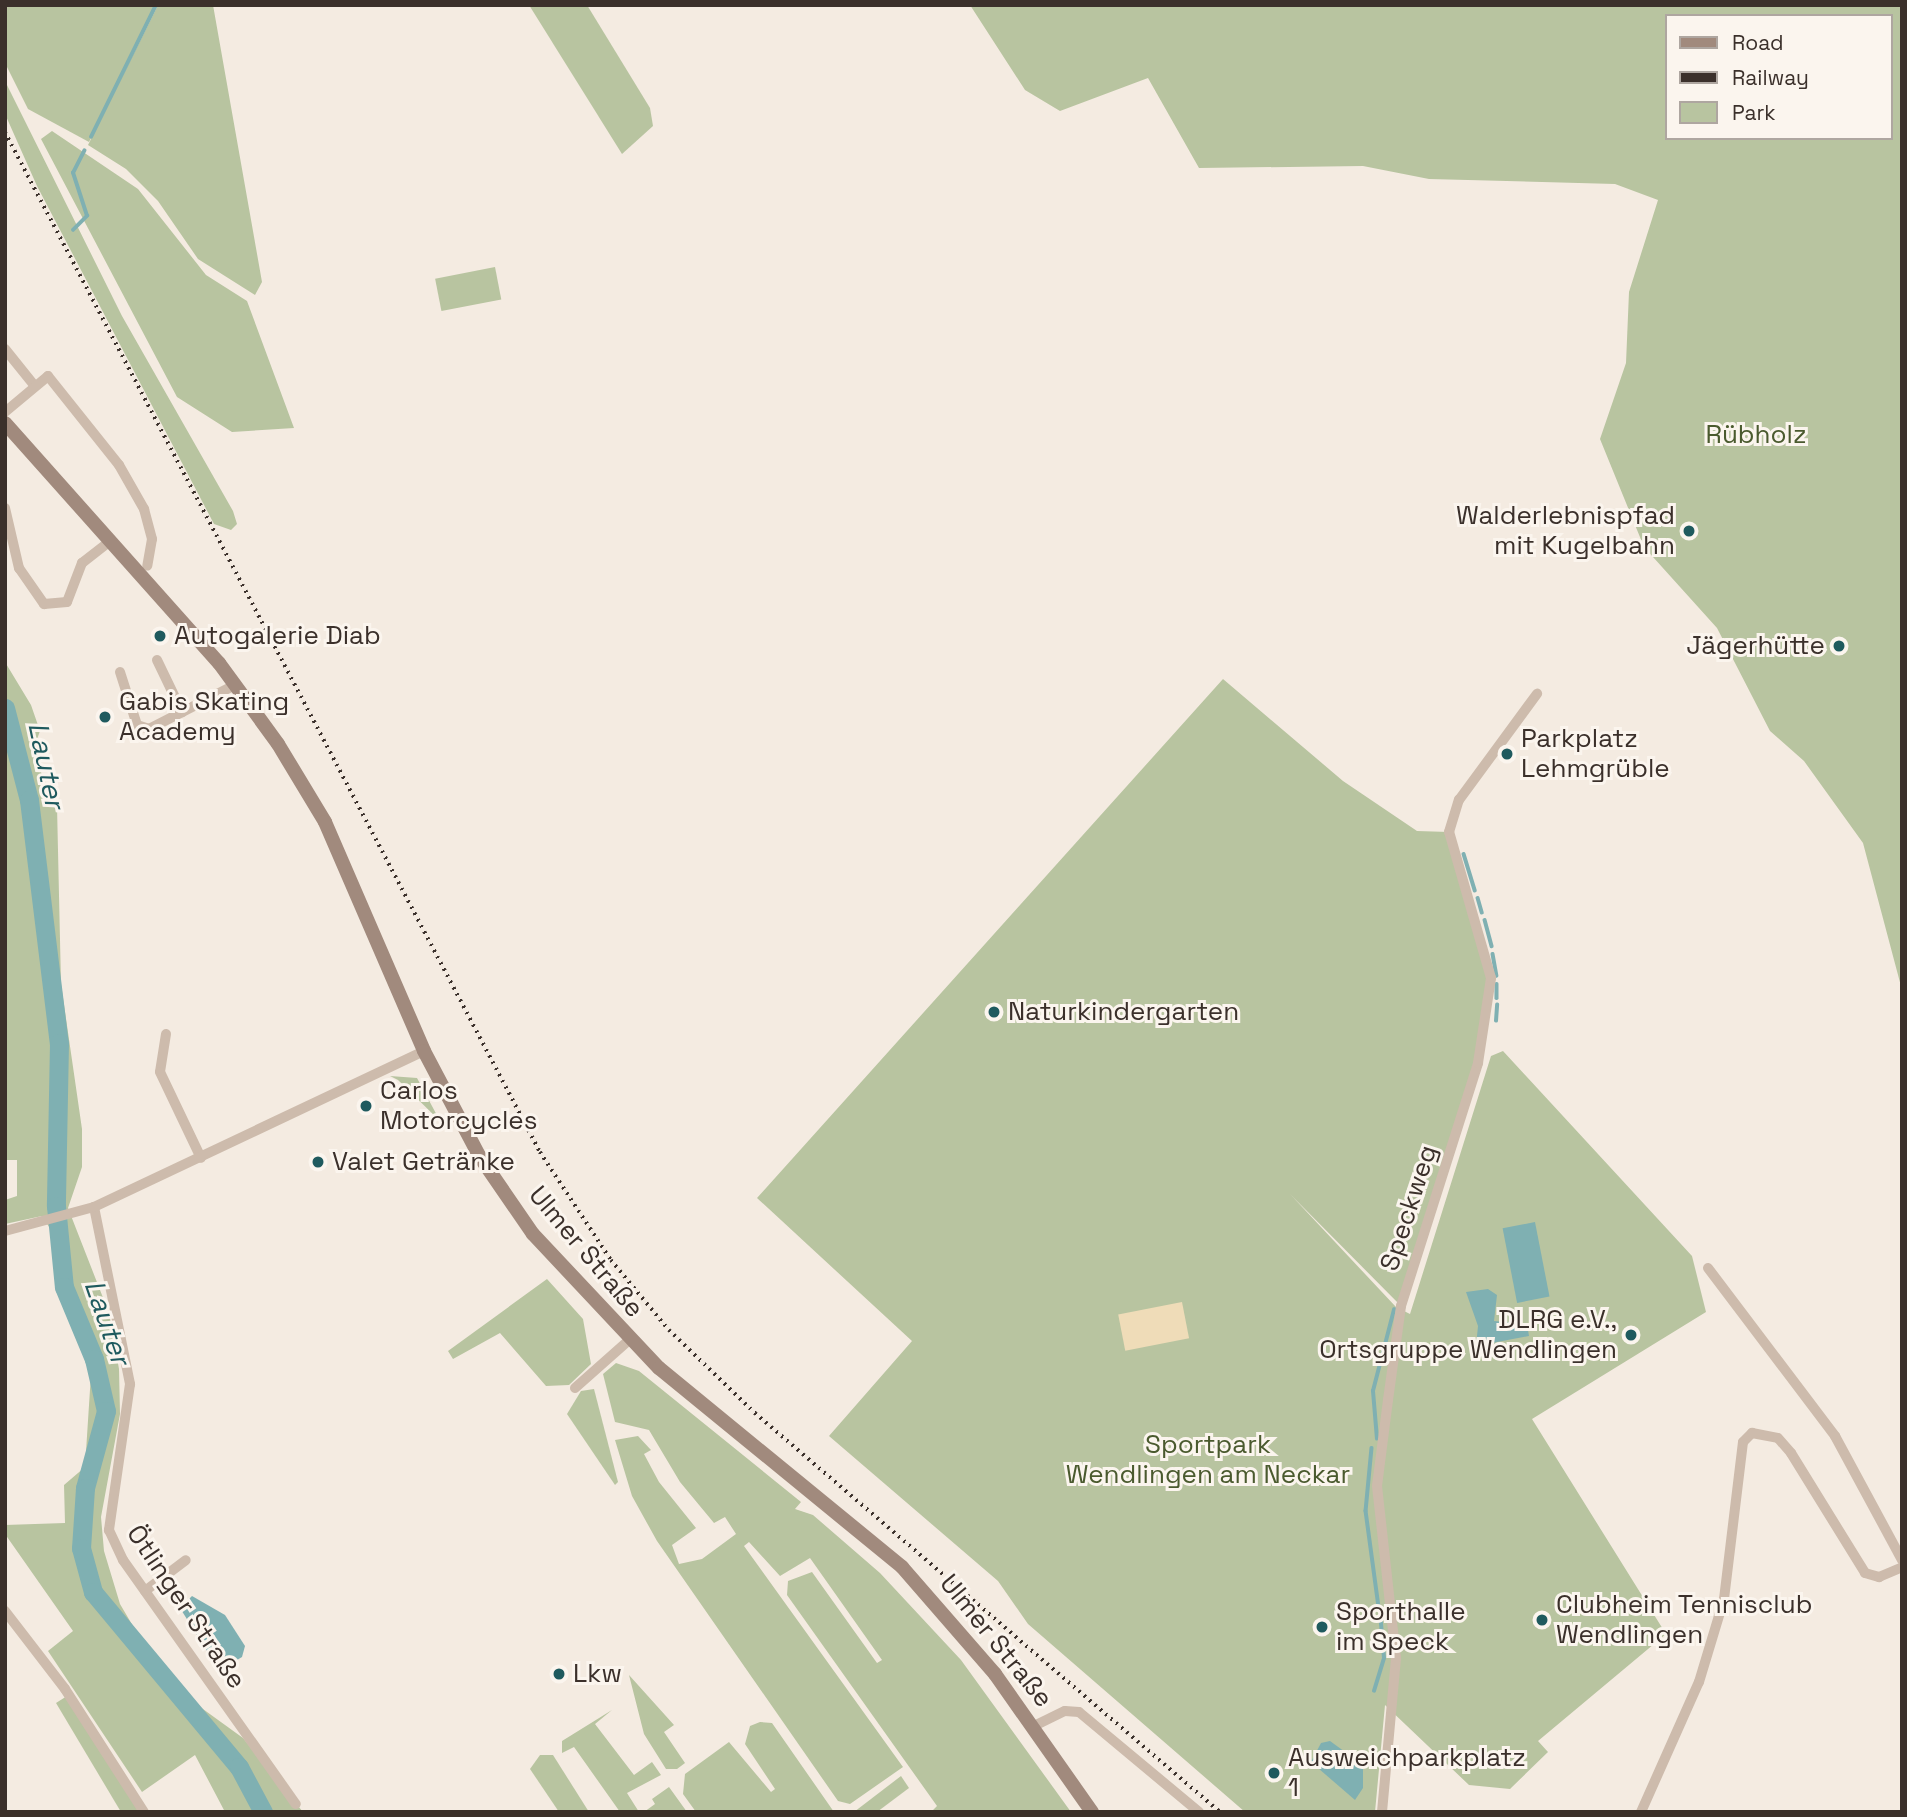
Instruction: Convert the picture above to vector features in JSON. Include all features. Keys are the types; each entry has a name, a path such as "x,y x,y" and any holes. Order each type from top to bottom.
{"main road":[{"name":"Ulmer Straße","path":"5,423 235,685 325,822 424,1051 480,1157 533,1234 629,1340 902,1567 1034,1726 1092,1812"}],"street":[{"path":"5,349 34,385"},
{"path":"5,412 48,376 119,465 147,519 152,539 147,566"},
{"path":"5,508 19,568 44,604 67,602 82,563 110,541"},
{"path":"157,660 182,712"},
{"path":"120,672 137,724 149,729 235,685"},
{"name":"Speckweg","path":"1382,1812 1396,1658 1378,1510 1386,1413 1401,1306 1478,1063 1491,978 1449,832 1459,800 1537,694"},
{"path":"166,1034 160,1072 201,1158"},
{"path":"5,1231 42,1224 94,1207 424,1051"},
{"name":"Ötlinger Straße","path":"94,1207 130,1384 109,1530 145,1591 296,1804"},
{"path":"1708,1268 1835,1436 1902,1560"},
{"path":"575,1388 629,1340"},
{"path":"1641,1812 1699,1682 1724,1599 1743,1442 1752,1433 1778,1438 1791,1452 1865,1573 1879,1577 1902,1567"},
{"path":"145,1591 186,1560"},
{"path":"5,1611 134,1793 144,1812"},
{"path":"1034,1726 1065,1711 1079,1712 1199,1812"}],"green space":[{"path":"5,5 156,5 89,142 28,109 5,63"},
{"path":"158,5 213,5 262,282 255,295 198,259 158,201 126,169 88,145"},
{"path":"529,5 587,5 650,108 653,126 622,154"},
{"name":"Rübholz","path":"970,5 1902,5 1902,990 1863,843 1804,761 1770,731 1717,628 1644,547 1600,439 1626,363 1629,292 1658,200 1615,184 1429,179 1363,166 1199,168 1148,78 1060,111 1025,90"},
{"path":"5,81 122,316 233,511 237,524 231,530 214,524 37,186 5,114"},
{"path":"52,131 138,189 206,275 247,301 294,428 232,432 177,397 41,139"},
{"path":"495,267 501,299 441,311 435,279"},
{"path":"5,662 31,705 40,731 32,753 57,806 61,984 82,1129 82,1167 68,1208 109,1313 119,1369 120,1414 101,1517 104,1551 120,1604 140,1638 196,1704 243,1738 303,1812 225,1812 195,1755 142,1792 48,1651 73,1631 5,1534 5,1525 65,1523 64,1485 85,1467 91,1374 66,1311 51,1230 42,1216 5,1224 5,1200 17,1196 17,1160 5,1160"},
{"name":"Sportpark Wendlingen am Neckar","path":"1223,679 1343,781 1417,831 1449,832 1491,978 1487,1032 1401,1306 1290,1194 1396,1307 1410,1314 1491,1056 1503,1051 1692,1256 1706,1312 1532,1419 1666,1634 1538,1741 1548,1752 1510,1789 1469,1785 1385,1705 1375,1812 1245,1812 1028,1624 998,1581 829,1436 912,1341 757,1198"},
{"path":"390,1076 417,1078 440,1121 398,1080"},
{"path":"547,1279 583,1319 591,1364 569,1385 546,1386 500,1333 453,1359 448,1351"},
{"path":"616,1363 639,1371 801,1502 795,1509 813,1515 880,1573 961,1660 1071,1812 931,1812 937,1806 787,1595 788,1581 812,1572 877,1663 882,1660 810,1558 780,1576 749,1542 744,1546 903,1767 850,1804 838,1801 657,1541 632,1496 615,1440 638,1436 651,1450 644,1454 659,1482 696,1528 672,1545 679,1564 702,1559 736,1534 725,1517 714,1523 680,1482 649,1430 615,1422 603,1374"},
{"path":"594,1389 618,1482 615,1485 567,1414 581,1391"},
{"path":"629,1675 674,1725 664,1732 685,1763 677,1769 666,1769 644,1734"},
{"path":"67,1696 141,1812 121,1812 56,1703"},
{"path":"612,1710 595,1724 634,1775 652,1762 661,1775 627,1793 639,1812 620,1812 574,1747 562,1753 562,1741"},
{"path":"760,1722 772,1723 834,1812 696,1812 683,1794 685,1774 729,1742 771,1792 775,1789 745,1744 750,1726"},
{"path":"540,1755 553,1755 589,1812 559,1812 530,1769"},
{"path":"901,1776 909,1788 877,1812 854,1812"},
{"path":"669,1787 687,1812 644,1812 655,1804 652,1799"}],"sand":[{"path":"1182,1302 1189,1338 1125,1351 1118,1314"}],"water":[{"path":"1535,1222 1550,1297 1517,1303 1503,1228"},
{"path":"1488,1289 1497,1295 1494,1321 1527,1324 1529,1336 1476,1346 1478,1326 1466,1292"},
{"path":"192,1596 225,1615 245,1646 242,1657 232,1663 210,1656 180,1608"},
{"path":"1330,1741 1363,1765 1363,1788 1355,1800 1311,1762 1321,1743"}],"waterway":[{"path":"91,137 156,5"},
{"path":"73,230 87,216 73,173 84,151"},
{"name":"Lauter","path":"5,708 29,800 59,1043 56,1206 64,1287 94,1359 106,1411 85,1488 81,1548 93,1592 239,1767 263,1812"},
{"path":"1464,854 1475,890"},
{"path":"1478,898 1482,912"},
{"path":"1485,920 1492,946"},
{"path":"1493,954 1497,976"},
{"path":"1497,984 1497,998"},
{"path":"1496,1021 1497,1005"},
{"path":"1377,1439 1373,1391 1394,1310"},
{"path":"1372,1448 1366,1511 1379,1607"},
{"path":"1374,1691 1384,1658 1381,1622"}],"railway":[{"path":"5,132 540,1152 611,1260 669,1330 755,1413 1220,1812"}],"place":[{"name":"Walderlebnispfad mit Kugelbahn","path":"1689,531"},
{"name":"Autogalerie Diab","path":"160,636"},
{"name":"Jägerhütte","path":"1839,646"},
{"name":"Gabis Skating Academy","path":"105,717"},
{"name":"Parkplatz Lehmgrüble","path":"1507,754"},
{"name":"Naturkindergarten","path":"994,1012"},
{"name":"Carlos Motorcycles","path":"366,1106"},
{"name":"Valet Getränke","path":"318,1162"},
{"name":"DLRG e.V., Ortsgruppe Wendlingen","path":"1631,1335"},
{"name":"Clubheim Tennisclub Wendlingen","path":"1542,1620"},
{"name":"Sporthalle im Speck","path":"1322,1627"},
{"name":"Lkw","path":"559,1674"},
{"name":"Ausweichparkplatz 1","path":"1274,1773"}]}
